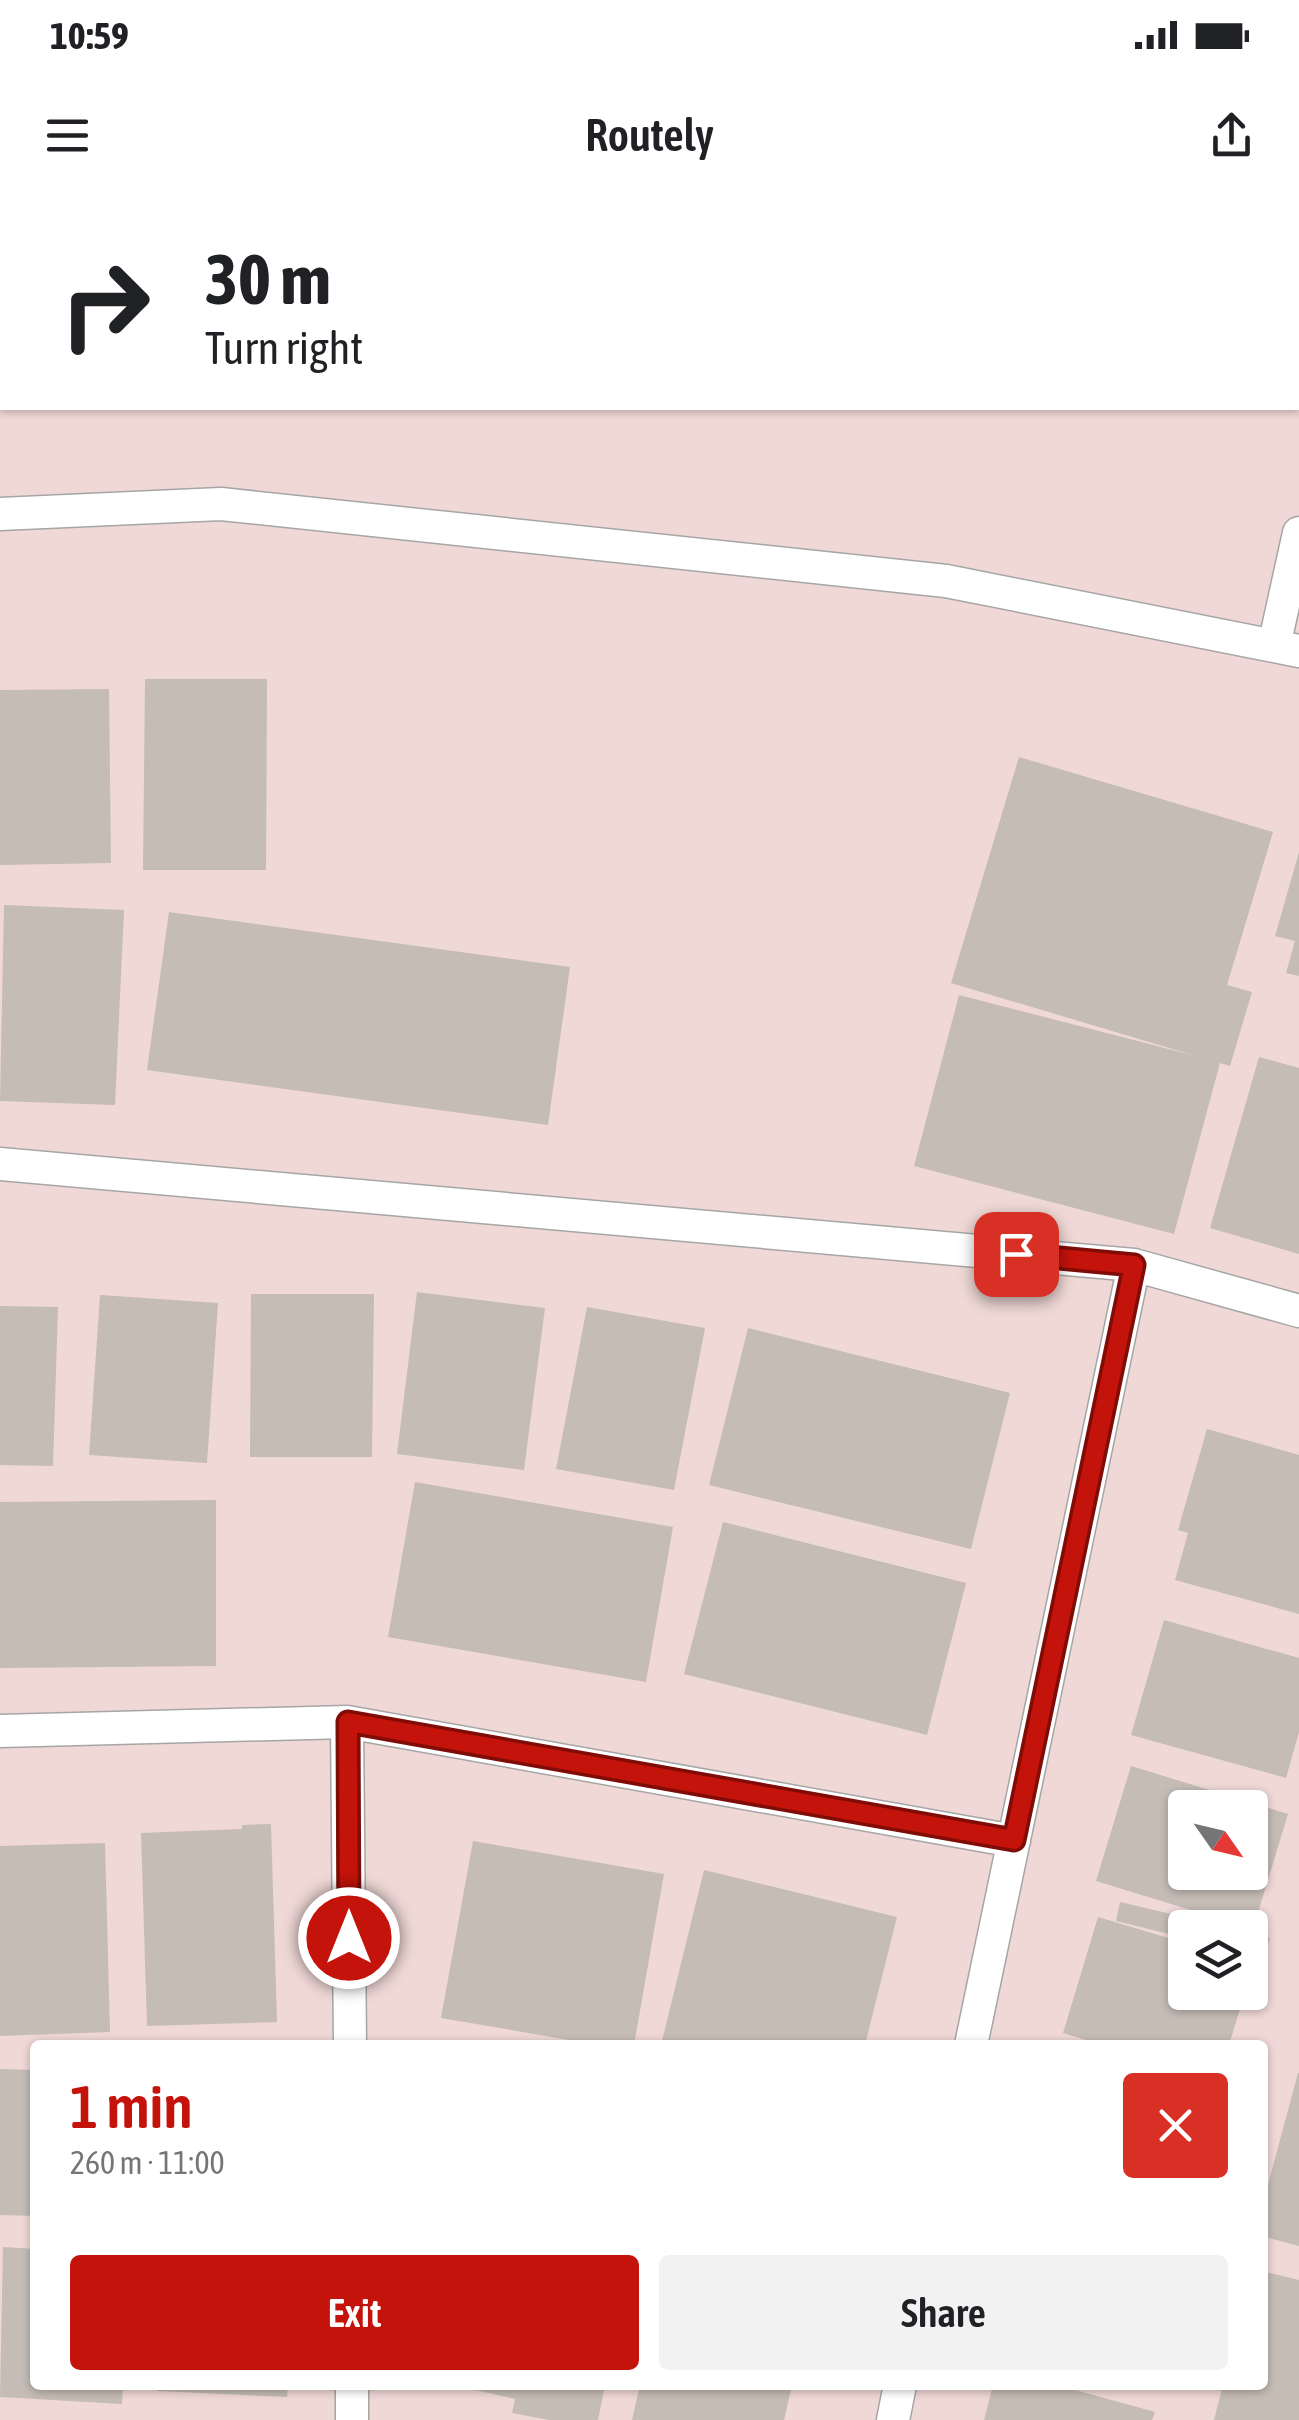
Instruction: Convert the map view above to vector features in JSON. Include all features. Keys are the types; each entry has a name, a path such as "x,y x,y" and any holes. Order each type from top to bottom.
{"street":[{"path":"0,514 221,504 946,581 1286,648 1299,533"},
{"path":"0,1164 1134,1265 1299,1312"},
{"path":"972,2040 1134,1265"},
{"path":"0,1731 348,1722 1014,1840"},
{"path":"348,1722 350,2040"},
{"path":"352,2390 352,2420"},
{"path":"892,2420 899,2390"}],"shaded area":[{"path":"0,410 1299,410 1299,2420 0,2420"}],"building":[{"path":"145,679 267,679 266,870 143,870"},
{"path":"109,689 111,863 0,865 0,690"},
{"path":"1019,757 1273,832 1227,985 1252,992 1230,1066 1220,1063 1174,1234 914,1166 959,995 1196,1056 951,983"},
{"path":"1299,852 1299,976 1286,973 1295,941 1275,936"},
{"path":"4,905 124,910 115,1105 0,1101"},
{"path":"169,912 570,967 548,1125 147,1070"},
{"path":"1259,1057 1299,1068 1299,1254 1210,1228"},
{"path":"417,1292 545,1308 524,1470 397,1454"},
{"path":"251,1294 374,1294 372,1457 250,1457"},
{"path":"100,1295 218,1303 207,1463 89,1455"},
{"path":"0,1306 58,1307 53,1466 0,1465"},
{"path":"587,1307 705,1328 674,1490 556,1469"},
{"path":"748,1328 1010,1393 971,1549 709,1485"},
{"path":"1207,1429 1299,1455 1299,1614 1175,1580 1188,1533 1178,1530"},
{"path":"415,1482 673,1527 646,1682 388,1637"},
{"path":"216,1500 216,1666 0,1668 0,1502"},
{"path":"723,1522 966,1583 927,1735 684,1674"},
{"path":"1164,1620 1299,1658 1299,1732 1286,1778 1131,1735"},
{"path":"1131,1766 1210,1790 1168,1790 1168,1890 1265,1890 1259,1910 1191,1910 1096,1881"},
{"path":"1268,1808 1288,1814 1268,1880"},
{"path":"271,1824 277,2022 147,2026 141,1833"},
{"path":"473,1841 664,1874 635,2040 569,2040 441,2018"},
{"path":"105,1843 110,2032 0,2036 0,1846"},
{"path":"704,1870 897,1917 866,2040 662,2040"},
{"path":"1120,1902 1168,1913 1168,1934 1116,1921"},
{"path":"1098,1917 1168,1938 1168,2010 1240,2010 1231,2040 1086,2040 1063,2033"},
{"path":"0,2069 30,2070 30,2216 0,2215"},
{"path":"1299,2073 1299,2246 1268,2238 1268,2185"},
{"path":"3,2247 30,2249 30,2390 123,2390 122,2404 0,2397"},
{"path":"1268,2272 1299,2280 1299,2420 1214,2420 1222,2390 1268,2390"},
{"path":"157,2390 288,2390 287,2397"},
{"path":"475,2390 604,2390 598,2420 549,2420 512,2413 515,2399"},
{"path":"639,2390 791,2390 784,2420 632,2420"},
{"path":"992,2390 1075,2390 1155,2412 1152,2420 984,2420"}],"route":[{"path":"349,1938 348,1722 1014,1840 1134,1265 1016,1254"}]}
